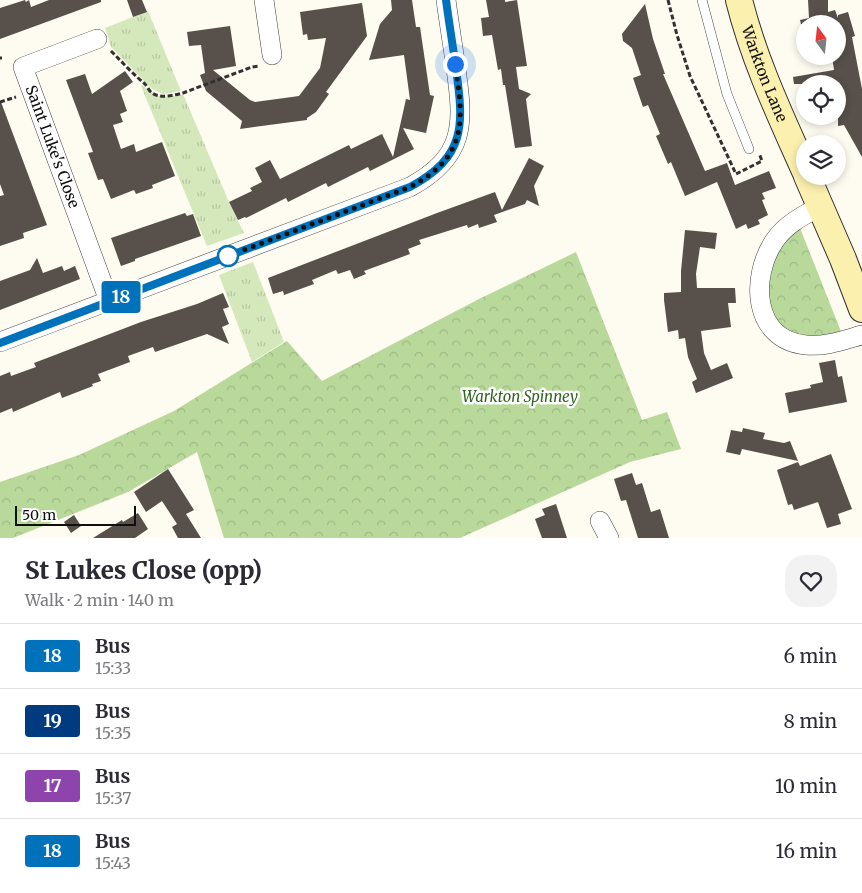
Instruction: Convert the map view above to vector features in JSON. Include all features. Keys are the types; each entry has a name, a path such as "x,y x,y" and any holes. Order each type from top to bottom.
{"street":[{"path":"264,0 268,60"},
{"path":"0,342 410,187 429,177 444,163 454,146 459,133 461,119 446,0"},
{"name":"Warkton Lane","path":"740,0 747,29 767,86 796,152"},
{"name":"Saint Luke's Close","path":"104,45 23,67 110,301"},
{"path":"811,185 862,309"},
{"path":"821,206 801,216 775,240 769,251 762,273 760,296 762,310 769,325 775,332 793,342 818,345 862,335"},
{"path":"600,521 609,538"}],"lane":[{"path":"702,0 727,94 752,148"}],"path":[{"path":"668,0 690,76 736,174 762,161 752,148"},
{"path":"104,45 152,93 161,96 177,94 268,60"},
{"path":"0,102 16,96"}],"green space":[{"path":"148,11 181,91 163,94 152,89 111,47 105,28"},
{"path":"143,85 156,95 171,97 183,94 244,233 207,246 141,86"},
{"path":"798,223 842,334 811,338 785,331 769,311 768,271 776,249"},
{"name":"Warkton Spinney","path":"576,252 642,420 667,412 681,449 630,462 460,538 224,538 197,452 128,492 13,538 0,538 0,482 79,455 174,411 287,341 322,381 479,299"},
{"path":"253,262 284,342 252,362 219,275"}],"building":[{"path":"25,0 26,2 29,0 31,7 49,0 101,0 101,2 0,39 0,8"},
{"path":"127,0 142,0 147,12 133,17"},
{"path":"391,0 412,0 416,27 420,27 430,95 434,96 426,133 403,128 414,149 370,171 368,167 328,187 326,183 288,202 286,198 246,218 238,220 229,202 252,191 250,188 262,182 255,168 270,160 280,179 349,145 351,149 382,134 393,157 406,99 410,100 404,55 369,60 380,24 392,10"},
{"path":"486,0 505,0 505,2 517,0 527,66 516,67 519,89 531,94 526,99 532,146 515,148 505,85 503,85 501,69 498,70 492,35 483,36 481,18 489,17"},
{"path":"808,0 828,0 828,12 835,10 837,15 809,15"},
{"path":"362,3 367,36 326,92 329,94 316,112 307,120 240,129 242,121 206,91 200,75 205,73 201,45 189,46 187,32 230,26 236,66 213,70 250,100 255,102 299,96 320,68 326,38 308,40 307,34 303,35 300,12"},
{"path":"645,4 653,39 665,74 663,74 705,171 727,163 735,185 769,171 776,188 762,193 765,199 762,200 768,215 758,220 760,224 748,229 746,224 736,229 717,182 685,196 671,162 668,164 656,136 660,134 648,105 643,107 633,78 641,75 632,48 623,41 622,34"},
{"path":"848,12 855,36 852,37 862,89 862,157 844,125 846,125 846,75 805,75 834,70 833,65 846,65 846,15 838,15"},
{"path":"125,71 133,82 120,91 127,111 120,114 123,122 113,125 121,149 134,144 136,152 162,142 175,176 152,185 153,188 136,194 134,190 111,199 103,179 98,180 88,153 93,152 66,80 85,74 92,94"},
{"path":"796,76 796,84 794,84 793,77"},
{"path":"0,102 47,225 23,233 24,238 0,246 0,196 4,195 0,184"},
{"path":"529,158 544,166 534,186 539,206 527,200 525,204 494,215 497,222 479,228 478,224 468,228 467,225 419,240 421,244 408,249 410,254 364,271 366,274 354,279 350,270 338,274 336,270 312,280 314,284 284,295 283,291 273,294 268,278 437,213 495,192 502,210"},
{"path":"185,213 187,216 193,214 201,236 135,259 135,261 121,266 111,238"},
{"path":"685,230 717,233 715,249 700,247 696,274 697,288 735,288 736,303 728,303 731,327 701,331 704,353 711,370 727,363 733,378 696,393 692,382 697,379 688,357 685,338 679,339 678,330 668,332 664,300 664,293 681,292"},
{"path":"37,258 43,273 62,266 64,271 75,266 80,279 0,310 0,281 30,270"},
{"path":"223,293 229,307 223,309 229,324 222,327 229,344 207,334 155,352 153,347 128,356 130,362 98,374 101,381 92,384 93,386 62,398 60,392 13,412 12,408 0,413 0,376 10,372 11,376 36,367 34,363"},
{"path":"835,360 838,377 842,376 847,402 789,413 785,393 811,388 810,385 823,382 819,363"},
{"path":"743,428 765,433 763,439 784,443 790,441 798,461 742,449 740,455 726,452 731,430 742,432"},
{"path":"831,454 852,509 838,514 841,524 827,528 818,502 794,510 792,504 788,505 777,470 798,462 800,466"},
{"path":"168,469 194,510 186,514 201,538 178,538 172,527 177,524 162,501 146,512 134,492"},
{"path":"632,473 636,485 642,483 651,512 660,509 669,538 638,538 626,500 621,501 614,479"},
{"path":"556,504 567,538 542,538 535,519 545,515 542,509"},
{"path":"138,513 148,529 135,538 93,538 122,520 123,522"},
{"path":"74,515 81,526 71,533 64,522"}],"bus line":[{"name":"18","path":"0,343 410,187 429,177 444,163 454,146 459,133 461,119 446,0"}],"route":[{"path":"228,256 410,187 429,177 444,163 459,133 461,119 460,100 455,64"}]}
